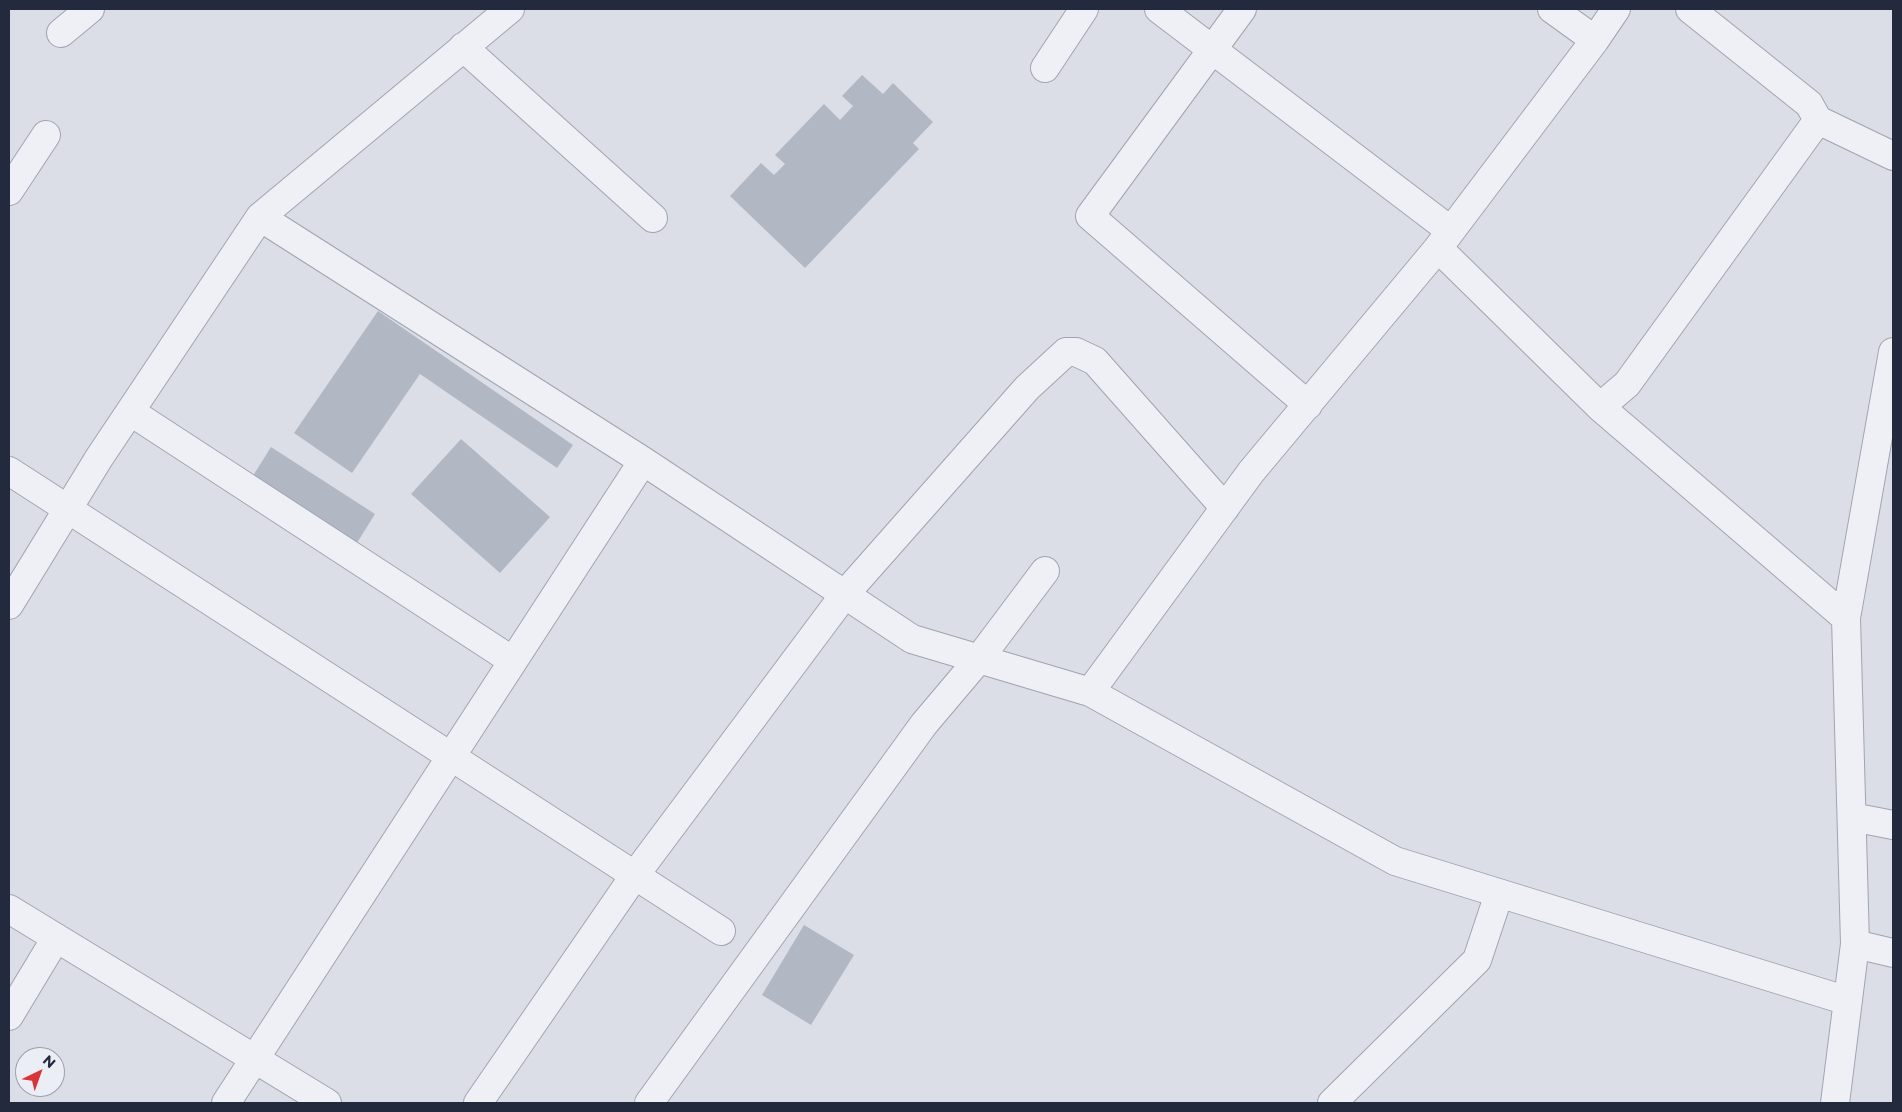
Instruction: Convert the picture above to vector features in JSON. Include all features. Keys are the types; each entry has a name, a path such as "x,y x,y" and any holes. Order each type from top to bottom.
{"street":[{"path":"61,33 90,9"},
{"path":"9,605 130,412 260,217 510,9"},
{"path":"1045,68 1084,9"},
{"path":"1159,9 1445,240 1600,407 1846,618"},
{"path":"1242,9 1210,49 1090,216 1308,405"},
{"path":"1552,9 1595,40"},
{"path":"1090,692 1225,508 1445,240 1595,40 1616,9"},
{"path":"1690,9 1808,104 1818,120 1893,156"},
{"path":"463,48 653,218"},
{"path":"1600,407 1627,384 1818,120"},
{"path":"9,191 46,135"},
{"path":"260,217 643,460 912,639 1090,692 1394,861 1848,1001"},
{"path":"478,1103 635,875 845,594 1027,388 1066,352 1076,352 1095,361 1225,508"},
{"path":"1835,1103 1855,944 1846,618 1893,352"},
{"path":"130,412 513,661"},
{"path":"226,1103 643,460"},
{"path":"9,472 451,755 721,931"},
{"path":"649,1103 924,724 978,659 1044,571"},
{"path":"1852,817 1893,825"},
{"path":"1332,1103 1477,960 1500,894"},
{"path":"9,909 327,1103"},
{"path":"9,1016 56,938"},
{"path":"1855,944 1893,953"}],"building":[{"path":"862,75 883,94 893,83 933,122 913,143 919,149 805,268 730,196 761,163 774,175 785,164 775,155 824,104 840,120 853,106 842,96"},
{"path":"378,311 573,445 557,468 420,374 352,473 294,433"},
{"path":"461,439 550,517 500,573 411,494"},
{"path":"271,447 375,514 355,546 251,479"},
{"path":"804,925 854,955 811,1025 762,995"}]}
